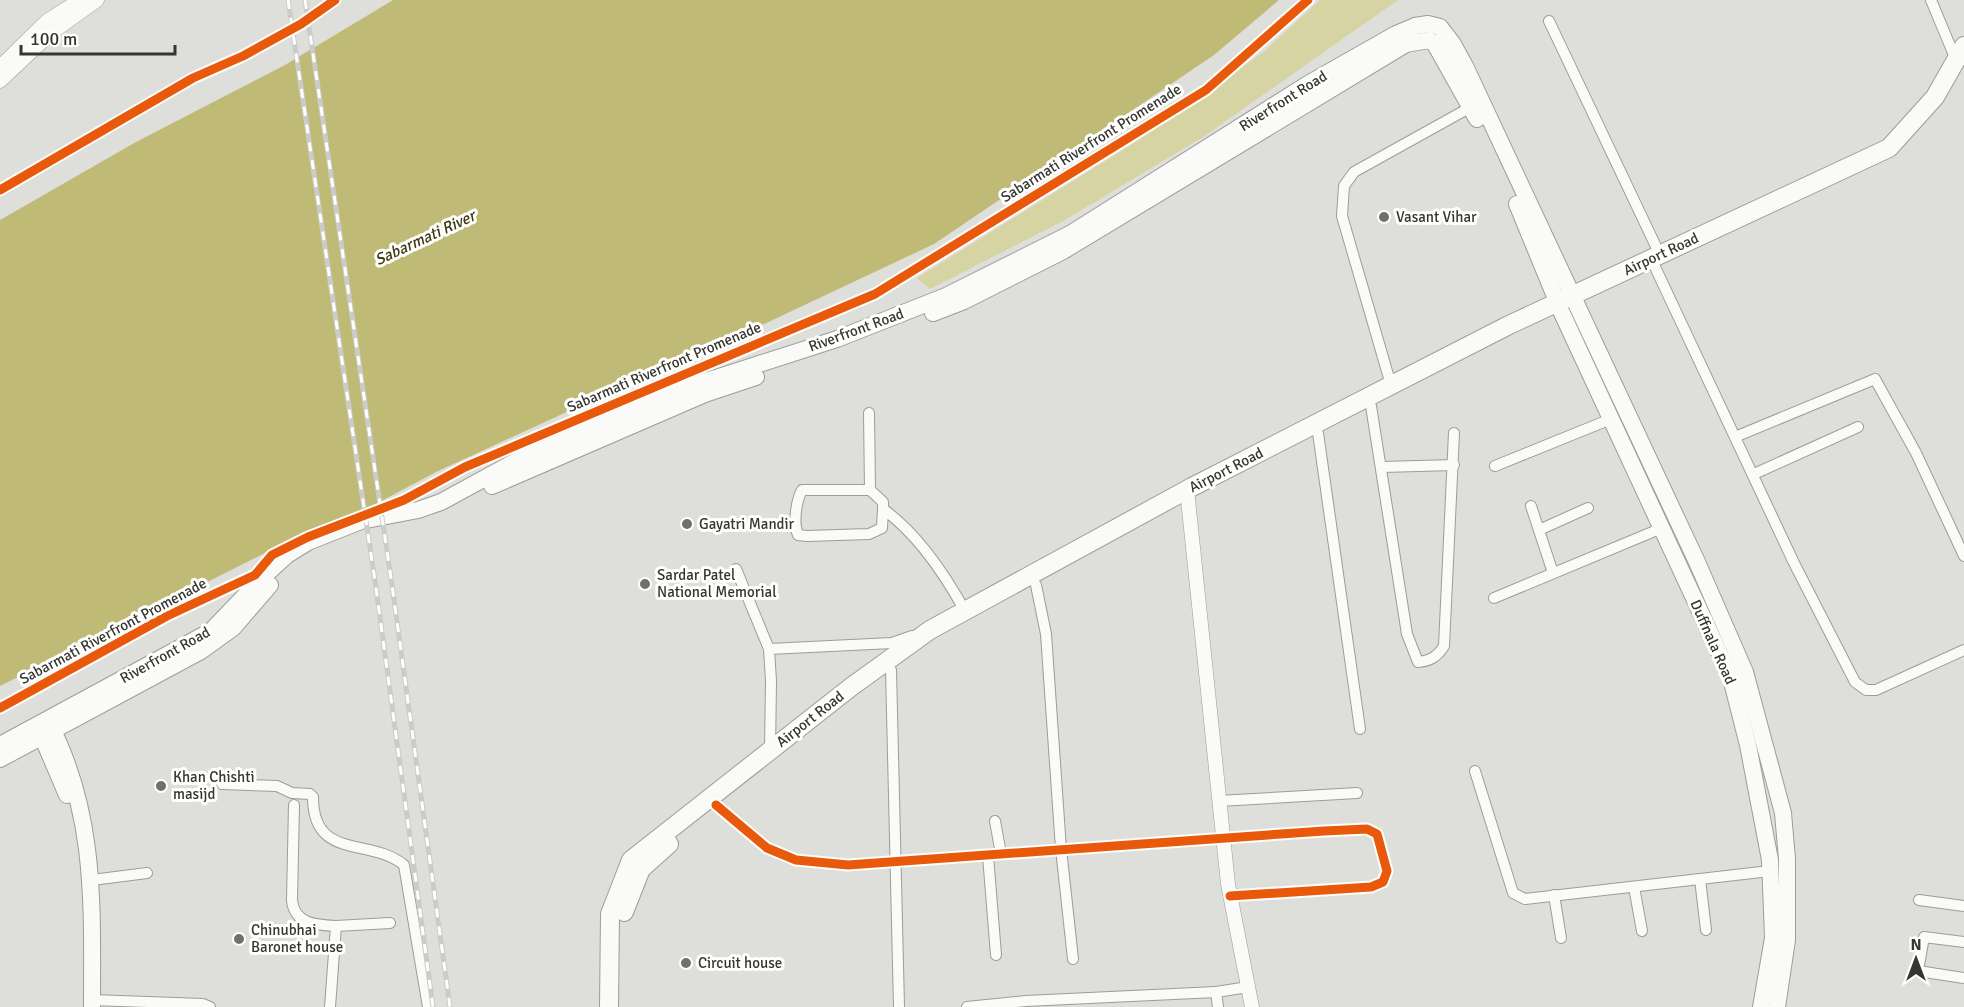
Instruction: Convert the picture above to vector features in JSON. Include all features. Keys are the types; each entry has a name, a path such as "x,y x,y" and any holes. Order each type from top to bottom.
{"main road":[{"name":"Riverfront Road","path":"0,759 45,727 211,631 264,576 287,555 308,542 361,521 418,510 441,502 520,459 700,383 837,339 946,296 1070,234 1308,84 1415,26 1428,24 1440,27 1453,44 1566,303"},
{"name":"Riverfront Road","path":"0,746 45,727 201,651 233,628 285,569 324,546 371,527 393,526 426,518 506,479 705,394 843,347 964,301 1063,250 1406,44 1429,40 1435,44 1471,107 1566,303"},
{"name":"Airport Road","path":"609,1007 610,914 631,860 770,750 930,630 1189,495 1392,385 1657,261 1894,156 1919,121 1942,103 1961,57"},
{"name":"Airport Road","path":"618,1007 618,969 623,916 641,869 716,805 891,670 936,638 1036,585 1189,495 1318,434 1566,303"},
{"name":"Duffnala Road","path":"1566,303 1611,419 1731,678 1749,745 1770,872 1773,938 1761,1007"},
{"path":"1566,303 1722,617 1745,672 1783,813 1787,859 1787,939 1777,1007"},
{"path":"45,727 69,768 85,823 92,880 89,1005"},
{"path":"45,727 67,797 81,864 89,1005"}],"street":[{"path":"0,67 47,21 80,0"},
{"path":"0,81 51,33 97,0"},
{"path":"1931,0 1961,57"},
{"path":"1549,21 1794,563 1855,682 1866,690 1876,690 1964,651"},
{"path":"1392,385 1342,216 1344,186 1354,172 1471,107"},
{"path":"1736,437 1875,379 1916,453 1964,556"},
{"path":"1371,406 1407,634 1418,662 1428,661 1439,654 1444,646 1454,434"},
{"path":"869,412 870,490"},
{"path":"1495,466 1611,419"},
{"path":"1754,474 1858,427"},
{"path":"1318,434 1360,729"},
{"path":"1382,467 1454,465"},
{"path":"802,490 870,490 883,502 883,509 882,528 876,532 798,535 795,529 798,496 802,490"},
{"path":"1189,495 1218,801 1230,896 1252,1007"},
{"path":"1531,506 1554,573"},
{"path":"1539,530 1588,508"},
{"path":"883,509 909,531 949,581 965,611"},
{"path":"1494,598 1662,528"},
{"path":"736,569 769,649 770,750"},
{"path":"1036,585 1046,634 1061,849 1073,958"},
{"path":"769,649 892,643 930,630"},
{"path":"891,670 899,1007"},
{"path":"1475,771 1513,893 1525,898 1770,872"},
{"path":"222,784 277,786 292,793 310,794 314,797 317,826 327,836 350,847 391,854 404,865 428,1007"},
{"path":"1218,801 1357,793"},
{"path":"294,805 292,900 295,913 316,925 390,923"},
{"path":"716,805 767,848 796,860 848,865 1367,829 1377,834 1387,871 1383,882 1371,887 1230,896"},
{"path":"995,821 1001,854"},
{"path":"988,856 996,955"},
{"path":"92,880 147,873"},
{"path":"1700,879 1706,930"},
{"path":"1634,886 1642,931"},
{"path":"1554,895 1561,938"},
{"path":"1919,900 1964,906"},
{"path":"330,1007 336,926"},
{"path":"1964,942 1924,937 1918,971 1964,978"},
{"path":"967,1007 1157,1002 1248,987"},
{"path":"1216,992 1218,1007"},
{"path":"89,1005 203,1004 210,1007"}],"shaded area":[{"path":"1320,0 1398,0 1206,135 1065,220 930,289 917,278 1134,143 1265,51"}],"water":[{"name":"Sabarmati River","path":"393,0 1279,0 1214,55 934,244 673,367 571,410 436,472 355,515 273,549 0,686 0,220 136,142 285,65"}],"railway":[{"path":"288,0 375,581 433,1007"},
{"path":"305,0 391,578 450,1007"}],"cycle path":[{"path":"0,190 193,78 243,56 301,24 335,0"},
{"name":"Sabarmati Riverfront Promenade","path":"0,708 167,616 255,575 272,555 308,537 404,500 465,467 875,294 1206,90 1308,0"},
{"path":"716,805 767,848 796,860 848,865 1324,831 1367,829 1377,834 1387,871 1383,882 1371,887 1230,896"}],"place":[{"name":"Vasant Vihar","path":"1384,217"},
{"name":"Gayatri Mandir","path":"687,524"},
{"name":"Sardar Patel National Memorial","path":"645,584"},
{"name":"Khan Chishti masijd","path":"161,786"},
{"name":"Chinubhai Baronet house","path":"239,939"},
{"name":"Circuit house","path":"686,963"}]}
